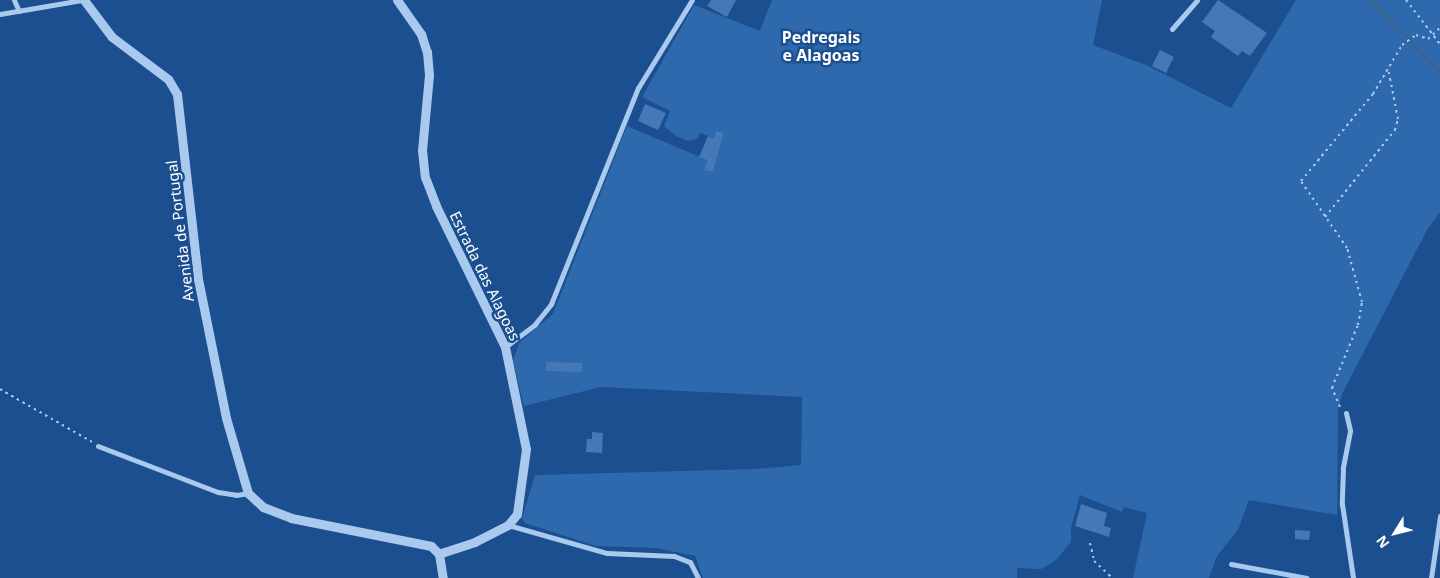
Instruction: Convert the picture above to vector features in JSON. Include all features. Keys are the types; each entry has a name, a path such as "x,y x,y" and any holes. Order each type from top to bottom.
{"street":[{"path":"14,0 19,12"},
{"name":"Estrada das Alagoas","path":"397,0 421,34 427,52 428,75 422,150 425,177 436,206 505,347 526,449 517,514 508,525"},
{"path":"505,347 535,324 551,304 638,88 692,0"},
{"path":"1172,29 1197,0"},
{"path":"0,14 87,1"},
{"name":"Avenida de Portugal","path":"87,1 112,37 168,79 177,94 198,279 226,418 248,493"},
{"path":"1346,413 1350,431 1343,468 1342,504 1353,578"},
{"path":"98,446 218,492 248,493 263,507 291,518 420,542 440,554 475,542 508,525 607,553 674,556 690,562 698,578"},
{"path":"1431,578 1440,516"},
{"path":"440,554 443,578"},
{"path":"1231,564 1307,578"}],"path":[{"path":"1406,0 1440,44"},
{"path":"1346,413 1335,400 1332,388 1358,325 1362,302 1347,248 1301,181 1372,94 1402,45 1416,35 1428,39 1440,28"},
{"path":"1325,217 1396,130 1398,119 1388,68"},
{"path":"0,389 98,446"},
{"path":"1090,543 1094,560 1112,578"}],"shaded area":[{"path":"772,0 1102,0 1093,45 1146,65 1231,108 1296,0 1440,0 1440,212 1427,230 1342,394 1338,410 1337,515 1249,500 1238,530 1217,556 1209,578 1133,578 1147,513 1124,507 1122,512 1080,495 1071,528 1071,542 1056,560 1041,569 1017,568 1017,578 703,578 695,556 656,548 596,546 525,523 522,519 535,475 756,469 801,465 802,397 601,387 524,406 513,361 519,343 553,314 627,126 707,160 704,170 713,172 724,133 716,131 714,138 700,133 697,139 688,141 676,136 664,126 670,111 642,97 694,5 760,31"}],"building":[{"path":"711,0 736,0 727,17 707,6"},
{"path":"1218,0 1267,33 1250,56 1242,51 1238,56 1211,37 1215,31 1202,22"},
{"path":"1160,50 1174,57 1166,73 1152,66"},
{"path":"645,104 666,113 658,130 638,121"},
{"path":"716,131 724,133 713,172 704,170 707,160 699,157 708,136 714,138"},
{"path":"546,362 582,363 582,372 546,371"},
{"path":"592,432 603,433 602,453 586,452 587,439 592,439"},
{"path":"1081,504 1107,513 1104,526 1111,528 1109,537 1075,526"},
{"path":"1295,530 1310,531 1309,540 1295,539"}],"waterway":[{"path":"1371,0 1440,72"}],"district":[{"name":"Pedregais e Alagoas","path":"821,46"}]}
